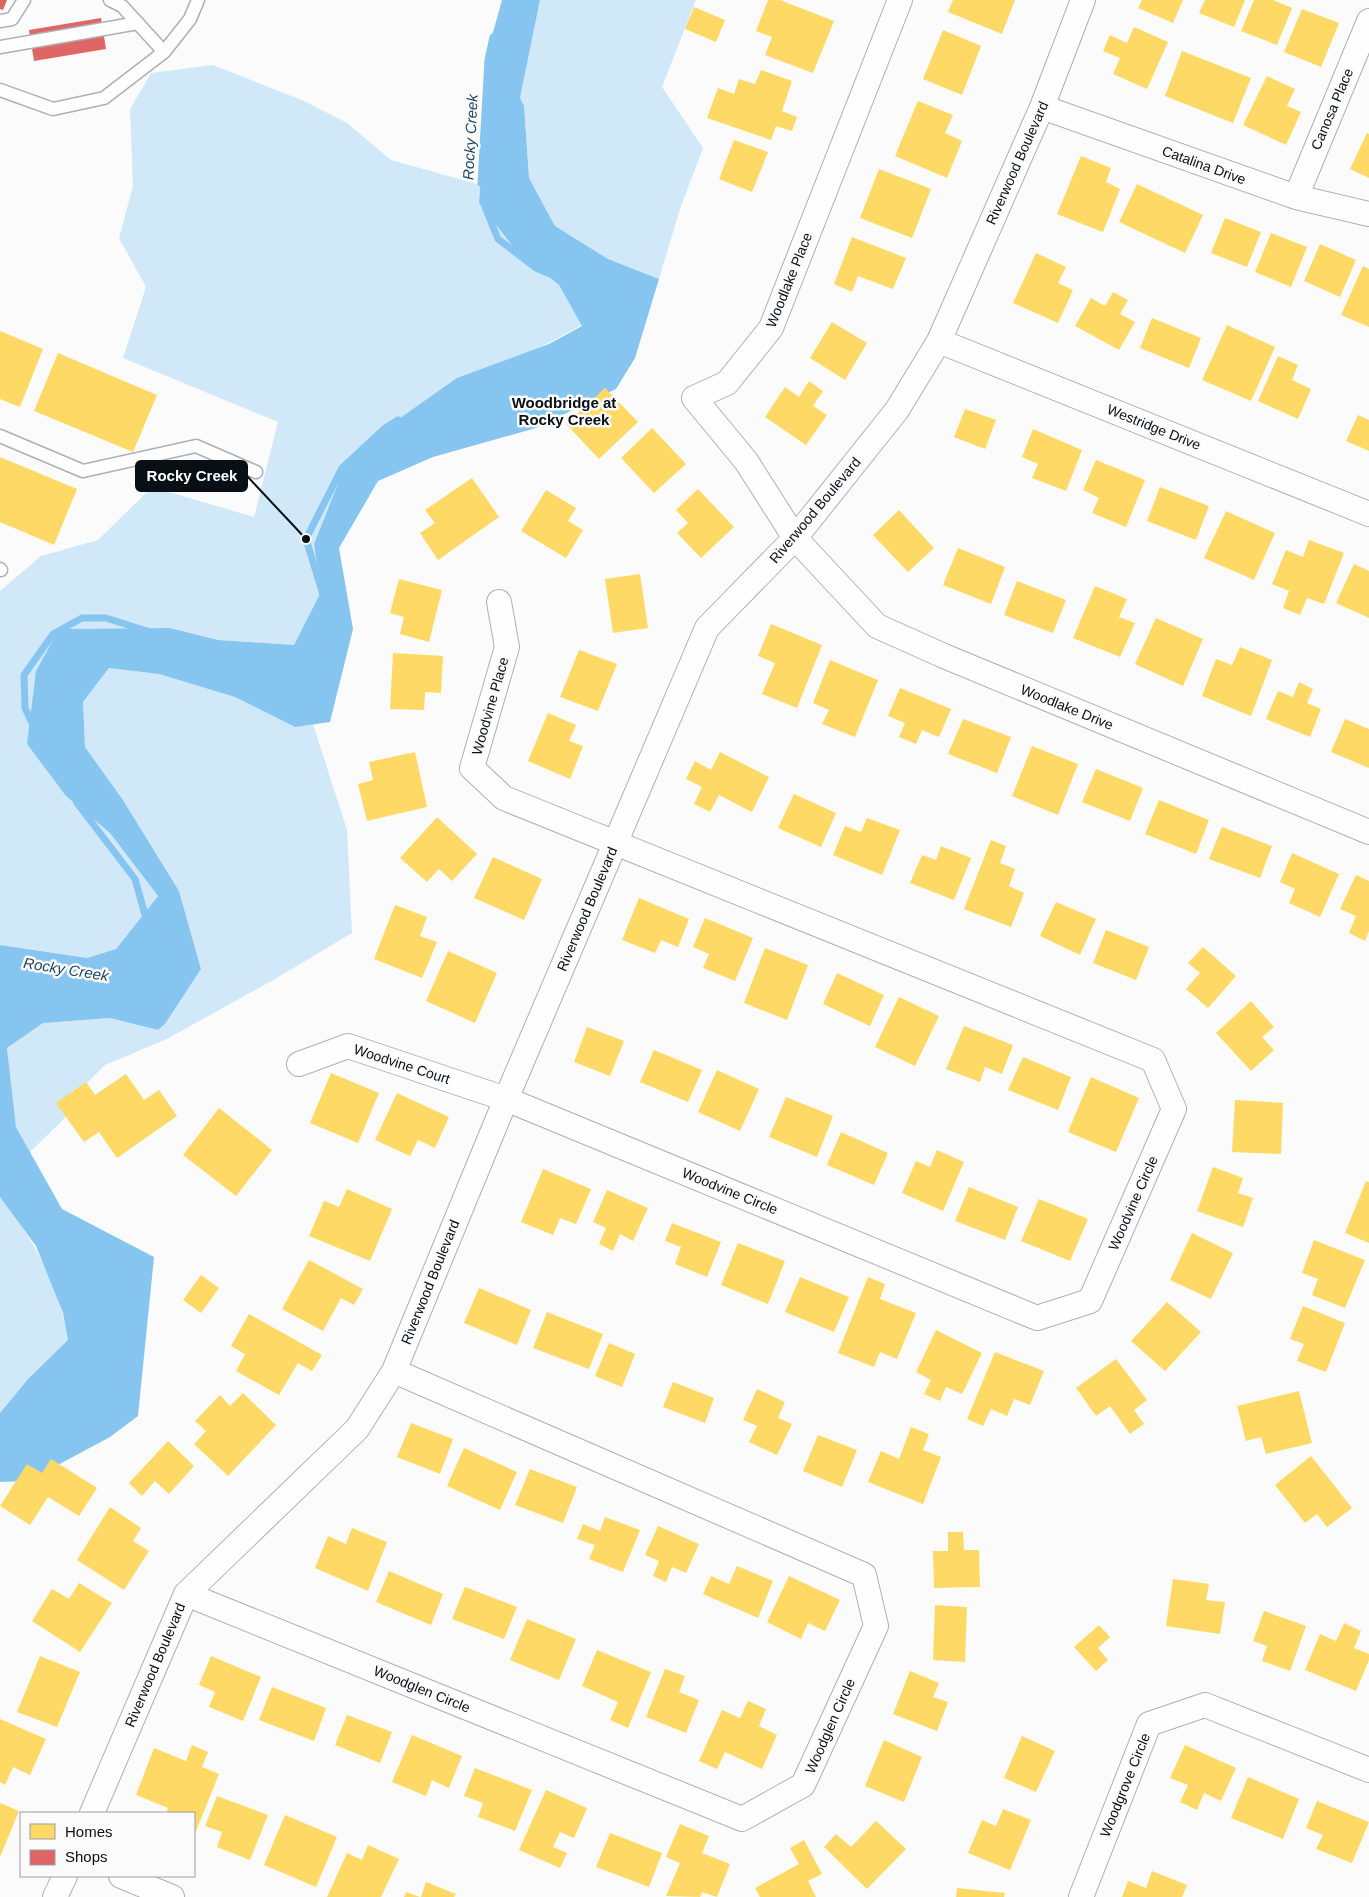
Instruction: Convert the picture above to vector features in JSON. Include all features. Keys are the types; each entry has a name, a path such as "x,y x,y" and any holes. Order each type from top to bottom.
{"street":[{"name":"Woodlake Place","path":"795,538 746,461 694,398 727,383 771,328 900,0"},
{"name":"Riverwood Boulevard","path":"92,1812 186,1594 357,1428 394,1371 506,1099 708,628 795,538 897,410 939,341 1042,107 1083,0"},
{"name":"Canosa Place","path":"1296,197 1369,21"},
{"name":"Catalina Drive","path":"1042,107 1296,197 1369,214"},
{"name":"Westridge Drive","path":"939,341 1369,514"},
{"name":"Woodlake Drive","path":"795,538 877,626 953,660 1369,832"},
{"name":"Woodvine Place","path":"499,602 507,647 472,768 504,798 615,842"},
{"name":"Woodvine Circle","path":"506,1099 1037,1318 1090,1301 1174,1109 1153,1060 615,842"},
{"name":"Woodvine Court","path":"299,1064 348,1046 506,1099"},
{"name":"Woodglen Circle","path":"186,1594 742,1818 803,1786 876,1626 864,1575 394,1371"},
{"name":"Woodgrove Circle","path":"1081,1897 1149,1724 1205,1705 1369,1770"},
{"path":"55,1897 64,1877"},
{"path":"123,1877 172,1897"}],"lane":[{"path":"0,21 12,19 24,0"},
{"path":"110,0 125,3 138,23 164,52"},
{"path":"0,90 53,109 104,98 164,52 190,19 198,0"},
{"path":"0,47 138,23"},
{"path":"0,436 83,472 196,446 256,472"}],"shaded area":[{"path":"540,0 696,0 662,87 703,148 680,209 659,279 608,259 555,226 529,178 524,106 520,98"},
{"path":"213,65 304,101 347,123 391,160 481,185 479,203 514,248 559,285 582,325 376,435 342,472 314,544 321,592 295,645 218,640 170,628 59,629 66,796 110,833 158,896 116,949 87,958 0,945 0,591 41,556 98,540 152,487 254,517 278,422 123,358 146,287 119,238 133,186 130,109 151,73"},
{"path":"109,668 159,674 235,697 295,727 313,724 347,830 352,933 275,979 167,1039 105,1065 73,1097 64,1119 30,1152 16,1127 7,1048 43,1023 110,1018 158,1030 165,1024 201,969 179,891 123,800 85,747 83,702"},
{"path":"0,1197 25,1231 44,1264 58,1300 69,1340 28,1379 0,1413"}],"water":[{"path":"502,0 540,0 520,98 524,106 529,178 555,226 608,259 659,279 635,358 616,389 536,428 433,457 378,481 339,548 353,629 330,722 295,727 235,697 159,674 109,668 83,702 85,747 123,800 179,891 201,969 165,1024 158,1030 110,1018 43,1023 7,1048 16,1127 62,1209 154,1257 138,1416 110,1437 28,1481 0,1482 0,1413 28,1379 68,1340 63,1313 36,1246 0,1197 0,945 87,958 116,949 158,896 110,833 66,796 27,744 36,671 59,629 170,628 218,640 294,645 321,592 314,544 342,473 376,435 457,378 549,344 582,326 559,285 514,248 479,203 492,36"}],"building: Homes":[{"path":"768,0 780,0 834,21 813,73 765,55 772,37 756,31"},
{"path":"953,0 1015,0 1002,34 948,12"},
{"path":"1142,0 1183,0 1173,23 1138,8"},
{"path":"1205,0 1245,0 1234,27 1199,13"},
{"path":"1254,0 1273,0 1292,8 1277,45 1241,31"},
{"path":"694,7 725,20 716,42 685,29"},
{"path":"1302,9 1339,23 1321,67 1284,52"},
{"path":"1134,27 1168,42 1147,89 1113,74 1120,58 1103,51 1110,35 1127,43"},
{"path":"943,30 981,46 962,95 923,79"},
{"path":"1182,51 1251,78 1233,123 1165,96"},
{"path":"761,70 792,81 782,111 797,117 792,131 776,126 771,140 707,118 718,88 734,94 739,79 755,84"},
{"path":"1267,76 1295,89 1287,106 1301,112 1286,145 1243,125"},
{"path":"918,101 953,115 945,133 962,141 947,178 895,156"},
{"path":"1367,133 1369,134 1369,178 1350,169"},
{"path":"734,140 768,152 752,192 719,179"},
{"path":"1081,156 1111,168 1106,182 1120,189 1103,232 1057,214"},
{"path":"879,169 931,189 912,238 860,218"},
{"path":"1137,184 1203,215 1185,253 1119,222"},
{"path":"1225,218 1261,232 1247,267 1211,253"},
{"path":"1271,233 1307,247 1291,287 1255,272"},
{"path":"852,237 906,258 893,289 858,276 852,292 834,284"},
{"path":"1320,244 1356,260 1340,297 1304,281"},
{"path":"1036,253 1066,267 1058,283 1073,290 1058,323 1013,303"},
{"path":"1363,266 1369,269 1369,327 1341,315"},
{"path":"1113,292 1128,300 1120,314 1135,322 1119,350 1075,326 1091,298 1105,306"},
{"path":"1152,318 1201,338 1189,368 1140,348"},
{"path":"832,322 867,343 845,380 810,358"},
{"path":"1227,325 1275,347 1251,401 1202,380"},
{"path":"0,331 43,349 20,407 0,399"},
{"path":"58,353 157,395 133,452 34,411"},
{"path":"1278,356 1298,365 1292,380 1311,389 1298,419 1258,401"},
{"path":"809,381 823,391 813,406 827,415 806,445 765,417 785,387 799,397"},
{"path":"605,388 638,422 599,459 566,424"},
{"path":"965,409 996,420 985,449 954,437"},
{"path":"1358,415 1369,420 1369,451 1346,441"},
{"path":"652,428 686,464 654,493 621,458"},
{"path":"1033,429 1082,450 1066,491 1032,478 1038,464 1022,457"},
{"path":"0,457 77,489 54,545 0,522"},
{"path":"1096,460 1145,480 1126,527 1092,513 1099,498 1083,490"},
{"path":"472,478 499,517 438,560 420,533 435,523 425,510"},
{"path":"1160,487 1209,506 1196,540 1147,521"},
{"path":"698,489 734,527 701,558 677,533 688,523 676,510"},
{"path":"546,490 576,508 568,521 583,530 566,558 521,531"},
{"path":"899,510 934,548 908,572 873,535"},
{"path":"1226,511 1275,533 1254,580 1204,558"},
{"path":"1309,540 1344,553 1324,604 1307,598 1300,615 1283,608 1289,591 1272,584 1286,550 1303,557"},
{"path":"958,548 1005,567 991,604 943,585"},
{"path":"1354,564 1369,571 1369,618 1336,603"},
{"path":"640,574 648,628 613,633 605,579"},
{"path":"399,579 442,590 429,642 400,634 404,617 390,613"},
{"path":"1017,581 1066,600 1053,633 1004,615"},
{"path":"1095,586 1127,599 1119,617 1135,623 1120,657 1073,638"},
{"path":"1156,618 1203,639 1183,686 1135,664"},
{"path":"771,624 822,645 797,708 762,694 775,663 758,656"},
{"path":"1240,647 1272,660 1251,716 1202,696 1216,659 1232,665"},
{"path":"579,650 617,664 598,711 560,697"},
{"path":"393,653 443,656 441,693 425,692 424,710 390,709"},
{"path":"830,660 878,680 855,737 822,724 829,710 813,703"},
{"path":"1299,682 1313,689 1307,703 1321,709 1310,737 1266,719 1278,691 1293,697"},
{"path":"900,688 951,709 939,737 922,730 916,744 899,737 905,723 888,716"},
{"path":"548,713 576,725 569,741 583,746 570,779 528,761"},
{"path":"963,719 1011,737 997,773 948,754"},
{"path":"1345,719 1369,729 1369,768 1331,752"},
{"path":"1032,746 1078,764 1058,815 1012,796"},
{"path":"415,752 427,807 367,821 358,784 373,780 369,762"},
{"path":"720,752 769,777 752,812 719,795 710,812 694,804 702,787 686,779 695,761 711,770"},
{"path":"1096,769 1143,788 1130,821 1082,802"},
{"path":"794,794 836,813 821,847 778,828"},
{"path":"1159,800 1209,820 1196,854 1145,834"},
{"path":"437,817 477,854 452,881 439,869 427,882 400,858"},
{"path":"867,818 900,830 882,875 833,855 845,826 861,832"},
{"path":"1222,827 1272,846 1260,878 1209,859"},
{"path":"991,840 1006,846 1000,863 1015,869 1009,886 1024,893 1011,927 964,909"},
{"path":"941,846 971,858 954,900 910,883 922,855 936,860"},
{"path":"1292,853 1339,874 1320,917 1289,903 1295,889 1280,882"},
{"path":"493,857 542,879 524,920 474,898"},
{"path":"1356,875 1369,881 1369,931 1365,941 1349,933 1356,916 1340,909"},
{"path":"639,898 689,919 678,947 661,940 655,953 622,940"},
{"path":"1056,902 1096,919 1080,955 1040,936"},
{"path":"395,905 427,917 420,936 437,942 422,978 374,959"},
{"path":"705,918 753,938 735,981 703,968 709,954 693,947"},
{"path":"1106,930 1149,947 1136,980 1093,963"},
{"path":"1203,947 1236,976 1208,1008 1186,989 1200,973 1188,963"},
{"path":"765,948 808,965 787,1020 744,1003"},
{"path":"448,951 497,973 475,1023 426,1001"},
{"path":"837,973 884,995 870,1026 823,1004"},
{"path":"899,997 939,1016 915,1066 875,1047"},
{"path":"1251,1001 1274,1027 1262,1037 1274,1050 1251,1071 1216,1033"},
{"path":"964,1026 1013,1045 1002,1074 985,1067 980,1082 946,1069"},
{"path":"587,1027 624,1041 610,1076 574,1062"},
{"path":"654,1050 702,1070 688,1102 640,1082"},
{"path":"1023,1057 1071,1077 1058,1110 1008,1090"},
{"path":"717,1070 759,1089 740,1131 698,1112"},
{"path":"331,1073 379,1093 358,1143 310,1123"},
{"path":"126,1074 144,1100 159,1090 177,1116 117,1158 99,1132 84,1142 56,1103 86,1082 95,1095"},
{"path":"1091,1077 1139,1098 1116,1152 1068,1132"},
{"path":"397,1093 449,1117 435,1148 418,1140 410,1156 375,1140"},
{"path":"786,1097 833,1116 817,1157 769,1137"},
{"path":"1235,1100 1283,1103 1281,1154 1232,1152"},
{"path":"219,1108 272,1150 236,1196 183,1155"},
{"path":"841,1132 888,1153 874,1185 827,1165"},
{"path":"937,1150 964,1162 943,1211 902,1193 916,1161 930,1167"},
{"path":"1213,1167 1243,1178 1238,1193 1253,1198 1243,1227 1197,1211"},
{"path":"543,1169 591,1189 576,1224 560,1218 553,1235 521,1222"},
{"path":"1366,1181 1369,1182 1369,1243 1345,1233"},
{"path":"969,1187 1018,1207 1005,1240 955,1221"},
{"path":"347,1189 392,1209 370,1261 309,1236 324,1201 339,1207"},
{"path":"607,1190 648,1208 633,1241 620,1234 613,1251 599,1244 606,1228 593,1222"},
{"path":"1039,1199 1088,1219 1070,1261 1021,1241"},
{"path":"672,1223 721,1242 707,1277 675,1264 681,1247 665,1241"},
{"path":"1192,1233 1233,1253 1211,1299 1170,1280"},
{"path":"1314,1240 1365,1260 1345,1308 1312,1295 1318,1279 1302,1273"},
{"path":"738,1243 785,1261 768,1304 721,1285"},
{"path":"309,1260 363,1289 354,1305 341,1298 323,1331 282,1309"},
{"path":"201,1275 219,1288 201,1313 183,1300"},
{"path":"800,1277 849,1297 834,1332 785,1312"},
{"path":"868,1277 885,1284 880,1299 916,1313 897,1359 880,1352 874,1367 838,1353"},
{"path":"479,1288 531,1310 517,1345 464,1323"},
{"path":"1167,1302 1201,1332 1165,1371 1131,1341"},
{"path":"1303,1306 1345,1323 1326,1372 1297,1361 1304,1344 1290,1339"},
{"path":"547,1312 603,1334 589,1369 533,1348"},
{"path":"249,1314 322,1355 312,1371 298,1363 279,1395 236,1371 245,1354 231,1346"},
{"path":"936,1330 982,1353 962,1394 946,1387 940,1401 924,1394 931,1380 916,1372"},
{"path":"609,1343 635,1354 622,1387 595,1376"},
{"path":"995,1352 1044,1371 1030,1405 1014,1399 1007,1416 991,1409 983,1426 967,1419"},
{"path":"1116,1359 1147,1400 1134,1410 1144,1424 1130,1434 1110,1406 1096,1416 1076,1388"},
{"path":"673,1382 714,1398 705,1423 663,1407"},
{"path":"757,1389 785,1402 778,1418 792,1424 777,1455 749,1442 757,1426 743,1420"},
{"path":"1299,1391 1312,1443 1266,1454 1261,1437 1246,1441 1237,1406"},
{"path":"243,1393 276,1425 228,1476 194,1444 206,1431 195,1421 220,1395 230,1406"},
{"path":"411,1423 453,1439 440,1474 397,1457"},
{"path":"911,1427 929,1434 923,1450 941,1457 923,1504 868,1482 881,1451 899,1459"},
{"path":"818,1435 857,1450 842,1487 803,1471"},
{"path":"168,1441 194,1466 169,1494 155,1481 142,1496 129,1483"},
{"path":"464,1448 517,1472 500,1510 447,1486"},
{"path":"1311,1456 1352,1508 1327,1527 1317,1514 1305,1523 1275,1485"},
{"path":"51,1459 97,1488 79,1516 48,1497 30,1525 0,1506 27,1464 42,1473"},
{"path":"530,1469 577,1487 563,1523 515,1505"},
{"path":"110,1507 141,1528 133,1541 149,1551 124,1590 77,1560"},
{"path":"605,1517 640,1530 623,1572 589,1559 595,1545 577,1539 583,1524 600,1531"},
{"path":"658,1526 699,1544 686,1573 672,1567 666,1582 653,1576 659,1561 645,1555"},
{"path":"352,1528 387,1542 368,1591 315,1568 328,1536 346,1544"},
{"path":"948,1532 963,1532 964,1550 979,1550 980,1587 934,1588 933,1551 948,1551"},
{"path":"737,1566 773,1581 758,1618 703,1594 711,1576 729,1584"},
{"path":"389,1571 443,1594 431,1625 376,1602"},
{"path":"789,1576 840,1600 825,1631 808,1623 801,1639 767,1622"},
{"path":"1173,1579 1209,1584 1206,1600 1225,1602 1220,1634 1166,1626"},
{"path":"79,1583 112,1603 80,1652 32,1621 52,1589 69,1599"},
{"path":"465,1587 517,1607 504,1639 452,1619"},
{"path":"935,1605 967,1607 965,1662 933,1660"},
{"path":"1264,1611 1306,1626 1290,1671 1262,1661 1267,1646 1253,1641"},
{"path":"527,1619 576,1639 559,1680 510,1660"},
{"path":"1344,1623 1361,1631 1354,1648 1369,1654 1369,1660 1356,1691 1305,1670 1320,1634 1336,1641"},
{"path":"1099,1625 1110,1637 1098,1648 1108,1660 1096,1671 1074,1647"},
{"path":"597,1650 651,1672 628,1728 610,1720 618,1702 582,1686"},
{"path":"40,1656 80,1672 57,1727 17,1712"},
{"path":"211,1656 261,1677 243,1721 209,1707 215,1692 199,1685"},
{"path":"665,1669 685,1676 679,1692 699,1700 686,1733 646,1717"},
{"path":"910,1671 939,1683 933,1697 948,1702 937,1731 893,1714"},
{"path":"272,1687 326,1708 314,1741 259,1720"},
{"path":"748,1701 766,1709 759,1726 777,1735 762,1769 725,1752 717,1769 699,1761 722,1710 740,1718"},
{"path":"347,1715 392,1732 380,1763 335,1745"},
{"path":"0,1719 46,1739 30,1775 13,1767 5,1785 0,1782"},
{"path":"412,1735 462,1756 449,1788 432,1780 426,1796 392,1782"},
{"path":"1022,1736 1055,1751 1036,1792 1004,1778"},
{"path":"884,1740 922,1757 904,1802 865,1786"},
{"path":"192,1745 208,1752 202,1767 219,1774 195,1834 195,1812 166,1812 168,1808 136,1795 154,1748 186,1761"},
{"path":"1185,1745 1236,1768 1221,1801 1204,1793 1197,1810 1180,1802 1188,1785 1170,1778"},
{"path":"475,1768 532,1790 515,1831 478,1817 483,1803 464,1796"},
{"path":"1248,1777 1299,1799 1283,1839 1231,1818"},
{"path":"546,1790 587,1808 574,1838 560,1832 553,1847 567,1853 560,1868 519,1850"},
{"path":"217,1796 268,1815 250,1860 217,1847 222,1832 205,1826"},
{"path":"1317,1801 1369,1822 1352,1863 1316,1849 1323,1835 1306,1828"},
{"path":"0,1803 19,1811 0,1857"},
{"path":"1003,1809 1031,1820 1010,1870 968,1853 982,1820 996,1826"},
{"path":"285,1815 337,1837 316,1887 264,1865"},
{"path":"876,1821 906,1849 867,1889 824,1847 836,1834 851,1847"},
{"path":"680,1824 709,1836 702,1853 730,1864 717,1897 702,1892 700,1897 666,1896 680,1863 666,1857"},
{"path":"610,1833 662,1853 649,1887 596,1867"},
{"path":"804,1840 822,1874 808,1881 816,1897 760,1897 755,1888 799,1864 790,1848"},
{"path":"368,1845 399,1859 381,1897 327,1897 347,1853 362,1860"},
{"path":"1152,1871 1187,1885 1182,1897 1122,1897 1128,1881 1146,1888"},
{"path":"426,1882 456,1894 454,1897 421,1897"},
{"path":"957,1888 1005,1893 1004,1897 956,1897"},
{"path":"406,1892 420,1897 404,1897"}],"building: Shops":[{"path":"0,0 7,0 3,10 0,9"},
{"path":"101,18 106,49 34,61 29,30"}],"waterway":[{"name":"Rocky Creek","path":"481,183 488,60 493,37"},
{"name":"Rocky Creek","path":"485,207 498,239 536,268 550,274"},
{"name":"Rocky Creek","path":"324,598 306,539 342,468 384,429 398,420"},
{"name":"Rocky Creek","path":"34,727 25,708 24,675 53,634 82,618 106,618 147,631"},
{"name":"Rocky Creek","path":"77,803 135,879 147,922"}],"place":[{"name":"Rocky Creek","path":"306,539"}],"district":[{"name":"Woodbridge at Rocky Creek","path":"564,410"}]}
